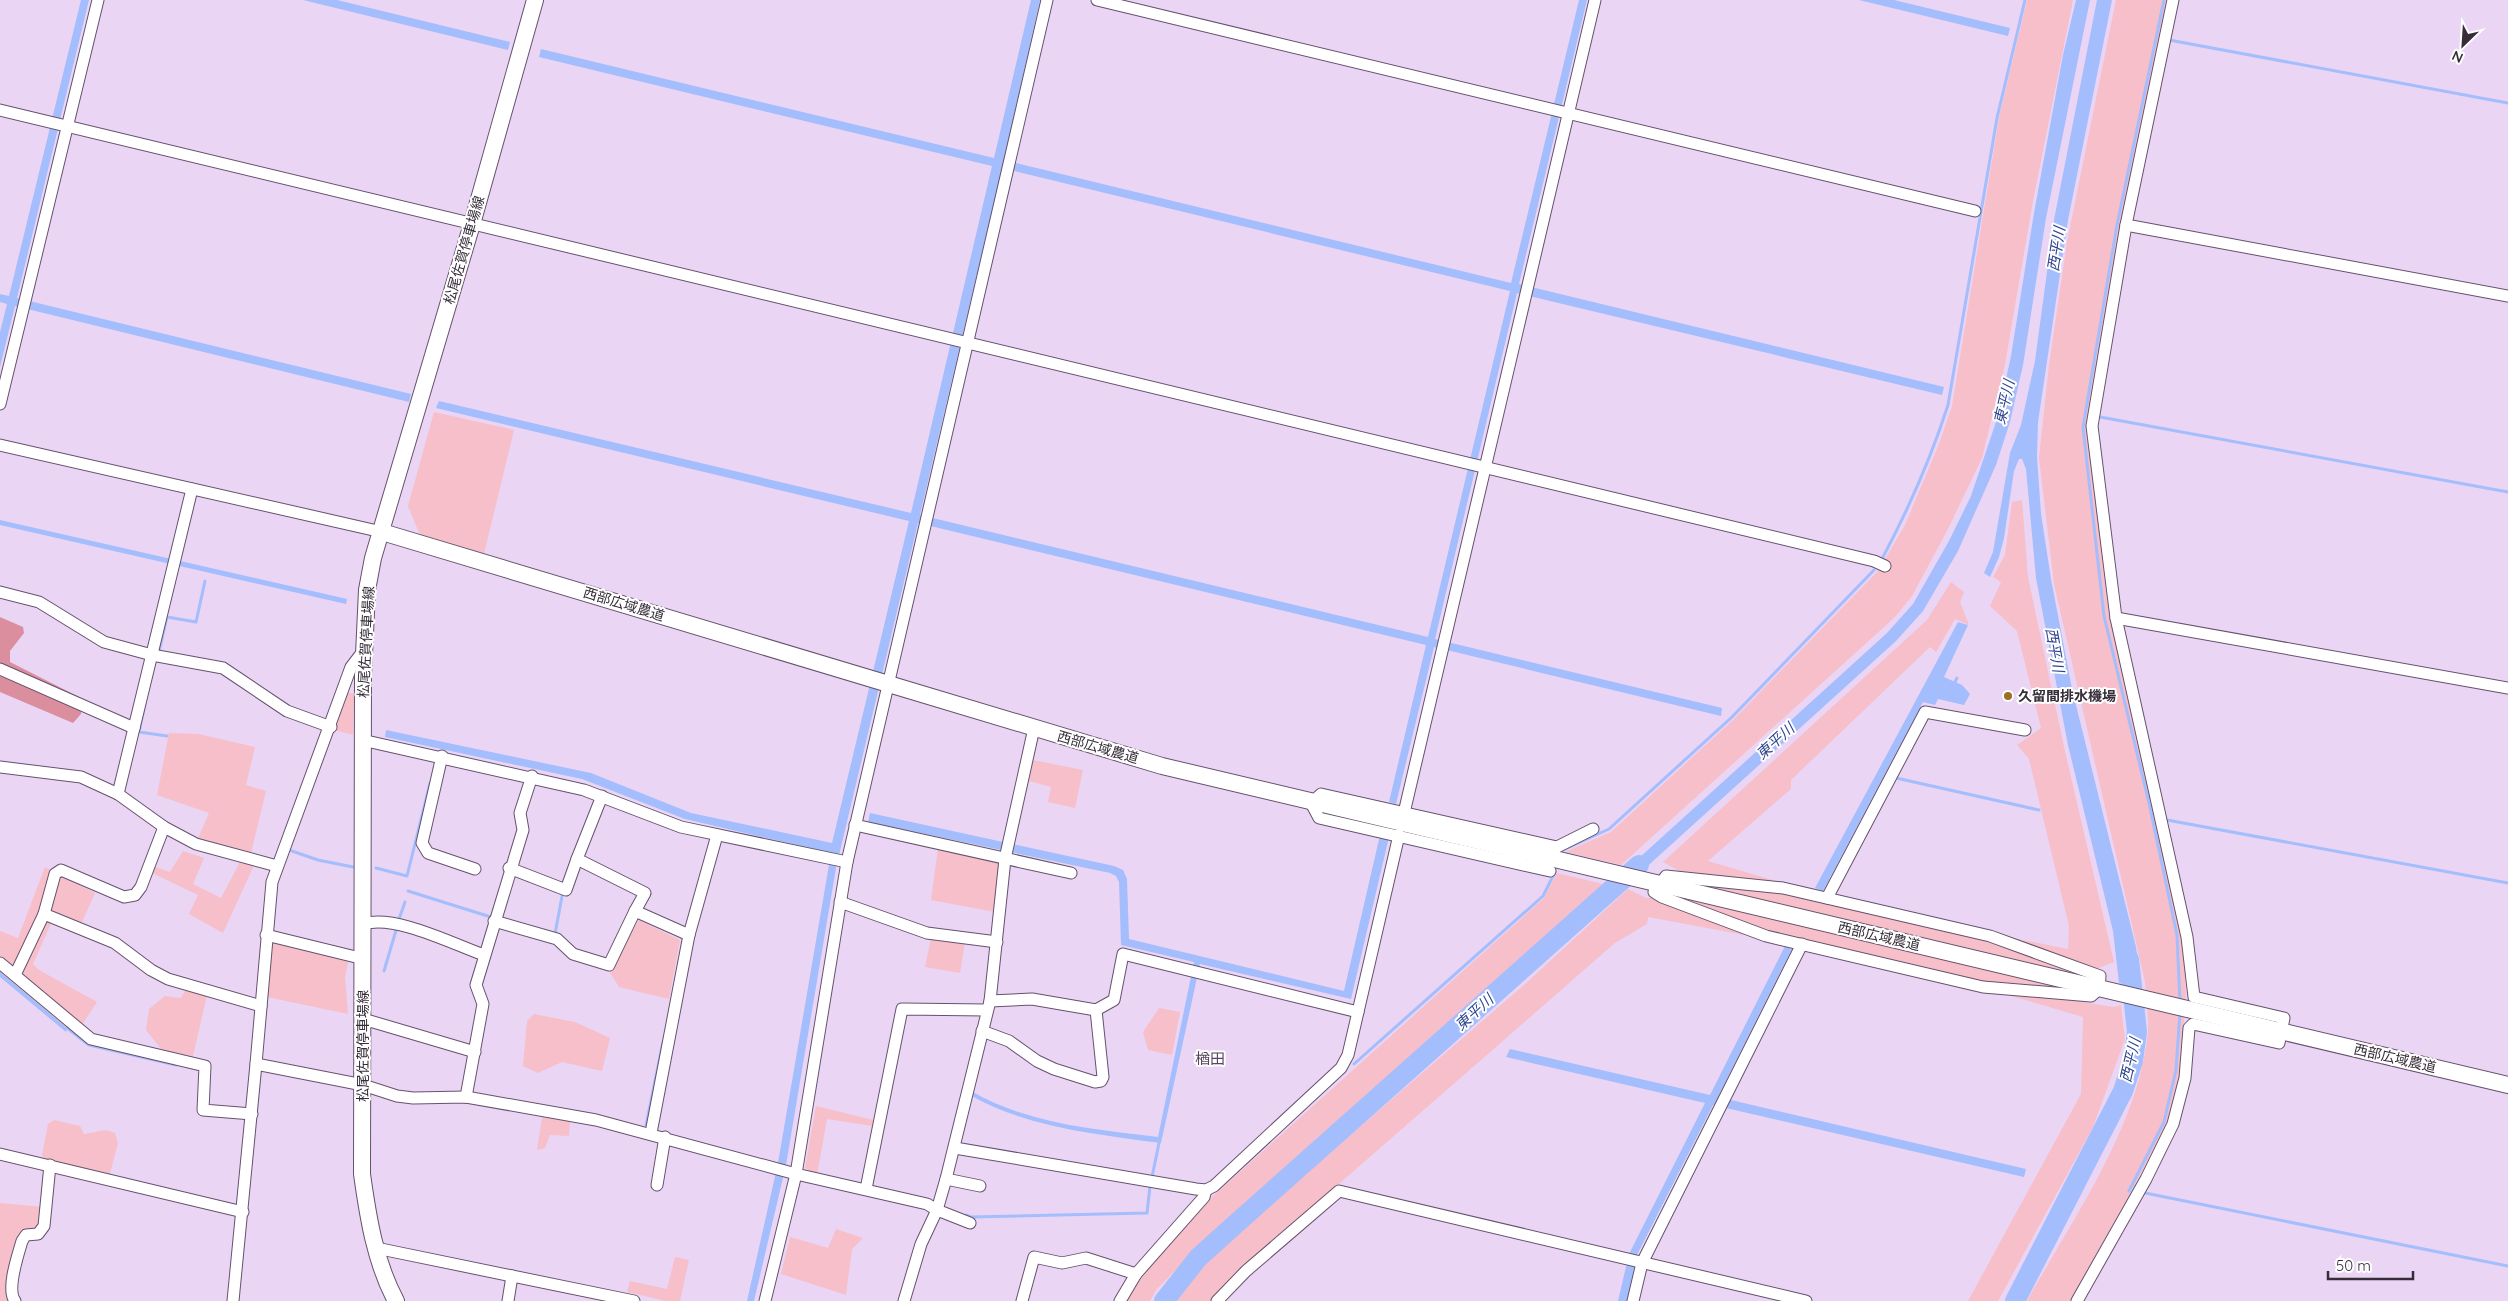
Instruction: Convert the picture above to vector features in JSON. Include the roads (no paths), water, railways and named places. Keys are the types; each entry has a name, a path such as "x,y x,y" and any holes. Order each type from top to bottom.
{"street":[{"path":"0,404 98,0"},
{"name":"松尾佐賀停車場線","path":"396,1301 381,1269 368,1218 362,1174 364,924 362,740 367,590 373,558 472,224 535,0"},
{"path":"765,1301 792,1173 840,902 844,862 855,825 1047,0"},
{"path":"1097,0 1975,211"},
{"path":"1404,813 1442,651 1481,468 1525,297 1566,113 1595,0"},
{"path":"2076,1301 2146,1179 2173,1124 2185,1078 2189,1028 2193,1024 2279,1043 2284,1018 2194,997 2187,937 2116,618 2092,426 2126,225 2173,0"},
{"path":"0,110 948,340 1874,561 1885,566"},
{"path":"2126,225 2508,296"},
{"path":"0,445 382,532"},
{"path":"118,794 192,489"},
{"name":"西部広域農道","path":"382,532 1162,766 1311,803 2508,1085"},
{"path":"0,592 39,602 104,642 152,655 224,668 287,711 331,727"},
{"path":"2116,618 2508,688"},
{"path":"233,1301 252,1114 269,894 301,799 331,727 351,667 364,650"},
{"path":"0,669 134,728"},
{"path":"1827,898 1925,712 2025,730"},
{"path":"904,1301 921,1244 937,1210 955,1148 988,1006 997,942 1005,857 1034,728"},
{"path":"362,740 532,776 602,796 681,827 844,862"},
{"path":"442,756 422,843 428,853 475,868"},
{"path":"0,767 81,777 118,794 164,827 196,844 278,866"},
{"path":"466,1097 483,1004 476,985 522,830 520,813 532,776"},
{"path":"1550,871 1319,818 1311,803 1321,794 1556,847 1593,829"},
{"path":"510,868 562,888 577,859 602,796"},
{"path":"855,825 1071,873"},
{"path":"15,975 44,914 55,874 61,870 124,898 135,895 141,887 164,827"},
{"path":"651,1133 689,935 718,835"},
{"path":"955,1148 1206,1190 1214,1186 1341,1068 1348,1055 1399,835"},
{"path":"496,919 557,939 573,954 609,965 645,893 577,859"},
{"path":"1666,876 1783,888 1990,936 2100,976 2099,989 2091,996 1983,988 1766,936 1662,898 1654,892 1660,885 1666,876"},
{"path":"840,902 927,933 997,942"},
{"path":"635,911 689,935"},
{"path":"44,914 115,943 126,949 151,970 168,979 261,1006"},
{"path":"364,924 373,921 395,922 484,955"},
{"path":"266,935 364,959"},
{"path":"1633,1301 1642,1263 1802,944"},
{"path":"866,1189 902,1009 988,1006 1032,999 1096,1010 1114,1000 1123,954 1358,1012"},
{"path":"0,963 91,1039 205,1066 203,1110 252,1114"},
{"path":"982,1031 1014,1044 1037,1061 1054,1069 1095,1082 1101,1081 1103,1078 1096,1010"},
{"path":"363,1020 474,1052"},
{"path":"256,1064 363,1085 397,1096 413,1098 466,1097 596,1120 651,1133 792,1173 927,1204 970,1223"},
{"path":"657,1185 665,1137"},
{"path":"0,1154 243,1212"},
{"path":"15,1301 13,1298 12,1280 22,1241 26,1236 38,1234 44,1226 50,1165"},
{"path":"946,1179 980,1186"},
{"path":"1120,1301 1136,1274 1204,1197 1206,1190"},
{"path":"1217,1301 1246,1271 1339,1192 1806,1301"},
{"path":"376,1248 634,1301"},
{"path":"1022,1301 1034,1257 1062,1263 1086,1258 1136,1274"},
{"path":"508,1301 512,1276"}],"water":[{"path":"81,0 89,0 17,298 411,394 409,402 15,306 0,367 0,332 7,304 0,302 0,294 9,296"},
{"path":"303,0 337,0 510,42 508,50"},
{"path":"1031,0 1040,0 1004,160 1511,283 1579,0 1587,0 1519,284 1944,387 1942,395 1517,293 1435,639 1722,708 1721,716 1434,647 1396,804 1389,802 1426,645 918,523 836,868 786,1165 754,1301 747,1301 778,1163 831,853 685,819 582,779 385,737 386,730 591,773 691,813 832,843 909,521 436,408 439,401 911,513 992,166 539,57 541,49 994,158","holes":["1002,168 1510,291 1428,637 920,515"]},
{"path":"1859,0 1894,0 2010,28 2008,36"},
{"path":"2076,0 2090,0 2046,218 2023,365 2010,422 1996,465 1958,551 1923,611 1896,641 1641,872 1628,868 1887,633 1913,604 1949,541 1971,496 1998,416 2011,356 2034,213 2063,55"},
{"path":"2097,0 2112,0 2068,220 2038,422 2037,457 2041,514 2072,689 2136,947 2141,987 2119,983 2113,931 2068,745 2036,578 2026,469 2022,459 2019,459 2014,471 2004,538 1999,557 1990,577 1984,573 1993,552 2010,453 2021,425 2035,361 2054,220"},
{"path":"0,520 347,599 346,604 0,525"},
{"path":"1958,622 1968,625 1944,677 1962,685 1970,694 1964,705 1938,699 1935,705 1923,702 1823,891 1815,888"},
{"path":"870,813 1114,866 1123,870 1127,879 1129,939 1344,991 1380,835 1389,837 1351,999 1200,964 1161,1143 1088,1133 1039,1122 992,1106 970,1095 971,1091 1015,1111 1038,1118 1086,1128 1158,1137 1194,962 1121,945 1119,882 1116,876 1110,873 868,822"},
{"path":"1785,946 1792,949 1718,1097 2026,1169 2024,1177 1713,1105 1637,1255 1627,1301 1618,1301 1629,1254 1705,1103 1506,1057 1510,1049 1710,1095"},
{"path":"0,972 67,1028 66,1032 0,977"}],"waterway":[{"path":"1883,557 1919,482 1948,405 1997,118 2025,0"},
{"path":"2164,0 2117,225 2083,427 2104,616 2149,803 2177,935 2180,1003"},
{"path":"2169,40 2508,103"},
{"path":"2100,417 2508,492"},
{"path":"1563,850 1609,829 1732,717 1874,570"},
{"path":"159,652 167,617 196,622 205,581"},
{"path":"1953,686 1957,678"},
{"path":"145,704 139,732 167,736"},
{"path":"1896,778 2039,810"},
{"path":"376,868 407,876 430,783"},
{"path":"2167,820 2508,883"},
{"path":"289,850 318,860 353,867"},
{"name":"東平川","path":"1164,1301 1198,1258 1639,865"},
{"path":"1354,1064 1543,896 1555,872"},
{"path":"408,891 494,918"},
{"path":"555,934 563,891"},
{"path":"399,919 405,902"},
{"path":"384,971 397,927"},
{"name":"西平川","path":"2015,1301 2123,1091 2133,1061 2137,1032 2129,959"},
{"path":"2129,1191 2164,1122 2176,1070 2180,1012"},
{"path":"67,1028 89,1045 176,1065"},
{"path":"646,1125 663,1042"},
{"path":"1152,1177 1159,1143"},
{"path":"966,1215 971,1217 1147,1213 1150,1186"},
{"path":"2145,1193 2508,1266"}],"place":[{"name":"久留間排水機場","path":"2008,696"}],"district":[{"name":"楢田","path":"1210,1058"}]}
